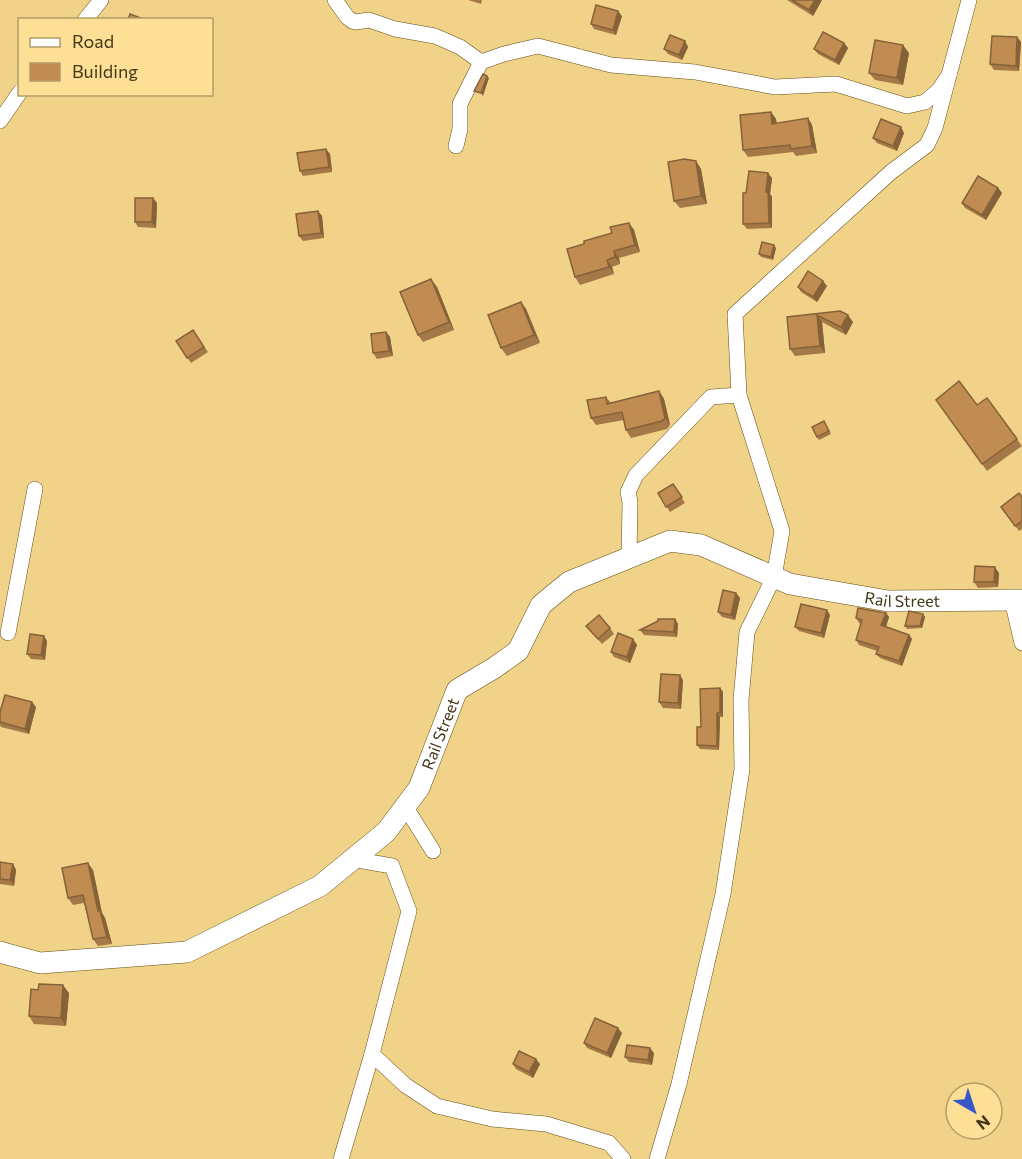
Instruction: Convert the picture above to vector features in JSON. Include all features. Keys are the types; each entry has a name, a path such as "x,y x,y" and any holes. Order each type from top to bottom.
{"street":[{"path":"87,18 101,0"},
{"path":"335,0 352,21 369,20 395,29 435,36 460,47 482,62"},
{"path":"657,1159 679,1084 723,894 742,769 741,700 747,632 774,577 782,531 739,395 735,314 891,172 927,145 935,128 969,0"},
{"path":"456,146 460,129 460,104 482,62 538,46 610,64 695,72 775,87 836,84 907,106 925,102 939,90 949,75"},
{"path":"0,121 18,95"},
{"path":"629,557 630,502 628,492 636,475 711,397 739,395"},
{"path":"8,633 35,489"},
{"name":"Rail Street","path":"0,952 40,963 186,952 320,886 386,832 418,788 457,690 518,651 541,605 569,582 670,541 701,545 790,584 888,601 1017,600"},
{"path":"1017,600 1022,643"},
{"path":"405,806 433,851"},
{"path":"341,1159 372,1054 409,911 392,866 352,860"},
{"path":"372,1054 405,1085 437,1106 492,1119 546,1124 609,1143 623,1159"}],"building":[{"path":"792,0 815,0 809,10"},
{"path":"596,5 618,11 613,30 591,24"},
{"path":"130,14 141,18 129,18"},
{"path":"823,32 844,43 835,60 814,49"},
{"path":"670,35 685,41 679,55 664,49"},
{"path":"992,36 1017,37 1016,66 990,64"},
{"path":"875,40 903,45 897,78 869,73"},
{"path":"483,74 487,76 481,93 474,91"},
{"path":"771,112 772,124 808,118 812,146 791,149 790,145 743,150 740,115"},
{"path":"881,119 901,127 893,146 873,138"},
{"path":"326,149 329,167 300,171 297,153"},
{"path":"684,159 696,161 701,196 674,201 668,162"},
{"path":"749,171 768,173 766,192 768,192 769,223 743,224 743,193 746,193"},
{"path":"978,176 998,188 982,215 962,203"},
{"path":"135,198 153,198 152,222 135,222"},
{"path":"318,211 321,233 299,236 296,214"},
{"path":"629,223 635,245 614,251 615,257 607,260 609,267 575,277 567,249 584,244 584,241 612,233 610,227"},
{"path":"762,242 774,245 771,257 759,254"},
{"path":"808,271 823,281 813,297 798,287"},
{"path":"431,279 449,322 418,335 400,292"},
{"path":"521,302 534,335 501,348 488,315"},
{"path":"840,311 848,315 841,327 817,315 820,346 790,349 787,317"},
{"path":"193,330 204,347 187,358 176,341"},
{"path":"386,332 389,351 373,353 371,334"},
{"path":"959,381 977,405 987,398 1017,439 982,464 936,400"},
{"path":"659,391 665,418 662,421 626,430 622,412 591,418 587,400 606,397 607,404"},
{"path":"824,421 829,431 817,437 812,427"},
{"path":"673,484 682,497 666,507 658,493"},
{"path":"1019,493 1022,497 1022,521 1015,526 1001,507"},
{"path":"975,566 995,567 994,582 974,582"},
{"path":"723,590 736,593 731,615 718,612"},
{"path":"801,604 827,610 821,633 795,627"},
{"path":"858,608 886,613 881,625 909,635 899,661 876,654 879,647 856,640 862,620 856,618"},
{"path":"909,611 923,614 920,626 905,626"},
{"path":"599,615 610,628 598,639 586,626"},
{"path":"658,619 675,619 674,632 640,630 658,621"},
{"path":"618,633 633,639 627,657 611,652"},
{"path":"30,634 44,636 41,655 27,654"},
{"path":"661,674 680,675 678,703 659,702"},
{"path":"720,688 717,746 697,745 697,727 701,727 700,689"},
{"path":"5,695 32,702 25,729 0,722 0,712"},
{"path":"0,862 13,864 10,880 0,879"},
{"path":"88,863 98,911 100,911 107,937 93,939 83,895 68,898 62,868"},
{"path":"39,984 63,985 61,1018 29,1016 31,989 38,990"},
{"path":"595,1018 618,1028 607,1053 584,1043"},
{"path":"627,1045 650,1048 648,1060 625,1057"},
{"path":"519,1051 536,1059 529,1072 513,1064"}]}
